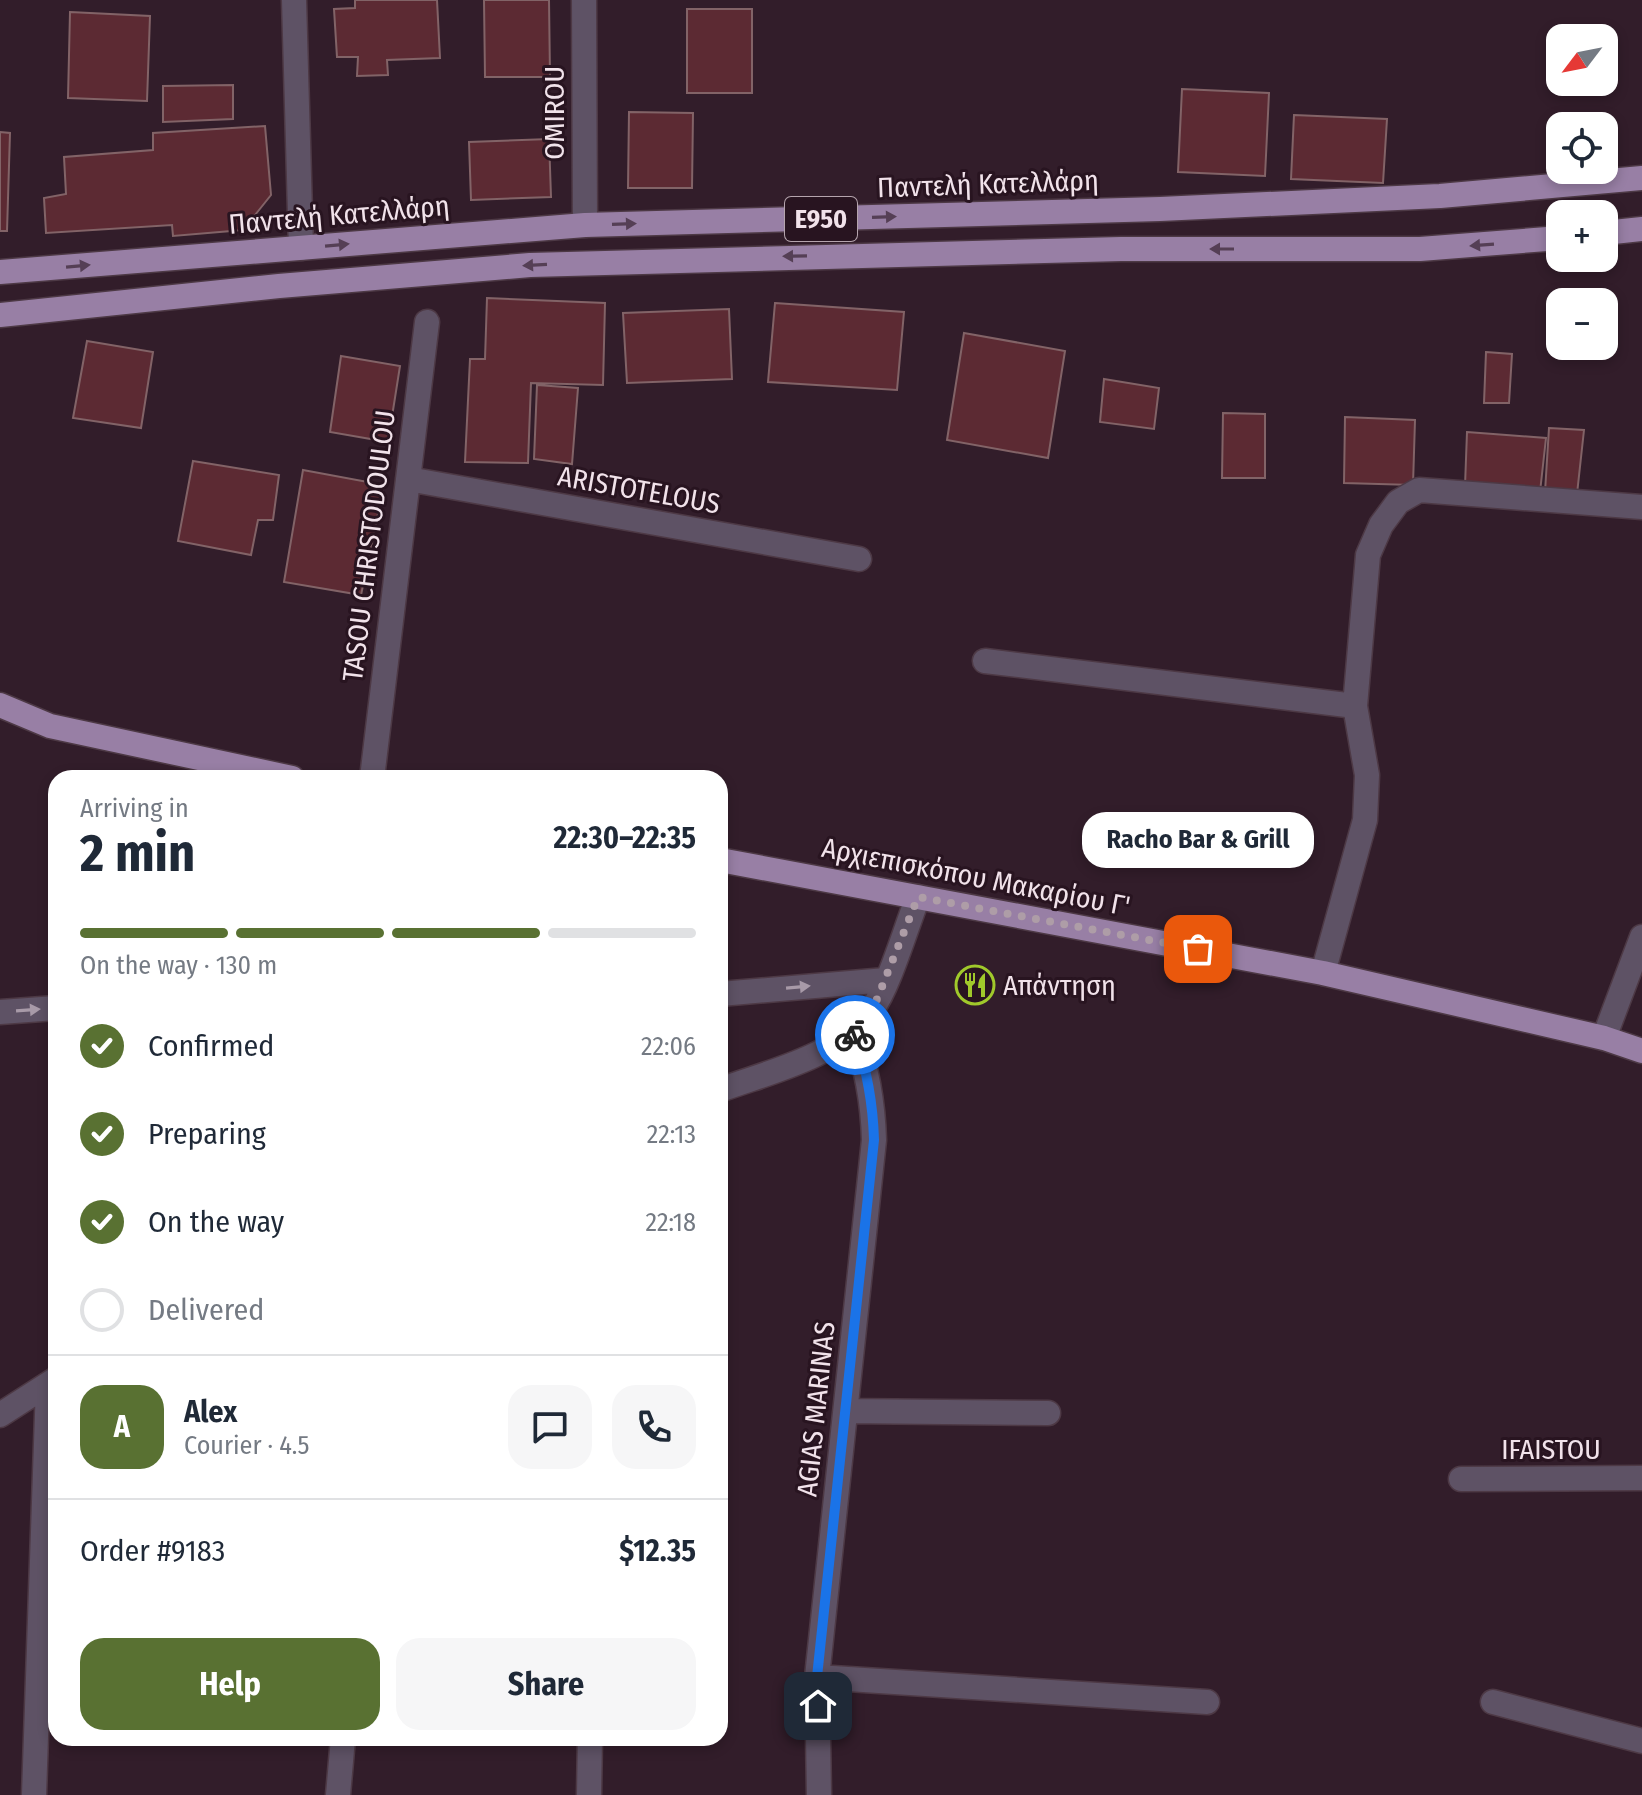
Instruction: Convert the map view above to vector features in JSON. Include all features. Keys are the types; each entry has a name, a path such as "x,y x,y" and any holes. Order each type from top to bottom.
{"main road":[{"name":"Παντελή Κατελλάρη","path":"0,272 585,225 1175,209 1440,196 1642,178"},
{"path":"1618,232 1641,230"},
{"name":"E950","path":"0,315 279,286 530,265 1121,249 1420,249 1546,239"},
{"path":"0,705 50,726 255,770"},
{"name":"Αρχιεπισκόπου Μακαρίου Γ'","path":"728,861 1323,973 1604,1038 1642,1051"}],"street":[{"path":"294,0 301,248"},
{"name":"OMIROU","path":"584,0 585,225"},
{"name":"TASOU CHRISTODOULOU","path":"373,770 427,322"},
{"name":"ARISTOTELOUS","path":"408,479 859,559"},
{"path":"1323,973 1365,820 1367,775 1355,706 1368,555 1381,525 1398,502 1419,490 1642,507"},
{"path":"985,661 1355,706"},
{"path":"728,1087 825,1050 854,1032 873,1009 918,897"},
{"path":"1604,1038 1642,937"},
{"path":"728,993 886,980"},
{"path":"0,1012 48,1009"},
{"name":"AGIAS MARINAS","path":"819,1795 817,1677 874,1140 867,1070 854,1032"},
{"path":"0,1415 48,1385"},
{"path":"846,1411 1048,1413"},
{"path":"34,1795 48,1474"},
{"name":"IFAISTOU","path":"1461,1479 1642,1478"},
{"path":"817,1677 1207,1702"},
{"path":"1493,1702 1642,1741"},
{"path":"338,1795 342,1746"},
{"path":"589,1795 590,1746"}],"building":[{"path":"355,0 437,0 440,58 387,60 388,75 357,76 358,57 337,57 334,9 355,8"},
{"path":"484,0 549,0 550,77 485,77"},
{"path":"687,9 752,9 752,93 687,93"},
{"path":"70,12 150,16 147,101 68,98"},
{"path":"233,85 233,119 163,122 163,86"},
{"path":"1182,89 1269,93 1265,176 1178,172"},
{"path":"629,112 693,113 692,188 628,188"},
{"path":"1294,115 1387,119 1383,183 1291,179"},
{"path":"265,126 271,195 243,230 173,236 172,225 46,233 44,198 66,194 64,157 153,150 153,133"},
{"path":"0,132 10,133 7,231 0,231"},
{"path":"549,139 551,197 471,200 469,142"},
{"path":"487,298 605,303 603,385 531,383 528,463 465,462 470,359 485,359"},
{"path":"775,303 904,312 897,390 768,382"},
{"path":"729,309 732,379 627,383 623,313"},
{"path":"964,333 1065,351 1048,458 947,440"},
{"path":"87,341 153,352 141,428 73,418"},
{"path":"1486,352 1512,354 1509,403 1484,403"},
{"path":"341,356 400,366 388,442 330,432"},
{"path":"1104,379 1159,388 1154,429 1100,422"},
{"path":"537,385 578,388 572,464 534,459"},
{"path":"1223,413 1265,414 1265,478 1222,478"},
{"path":"1345,417 1415,420 1413,485 1344,483"},
{"path":"1549,428 1584,430 1577,494 1545,492"},
{"path":"1467,432 1546,438 1540,492 1465,486"},
{"path":"193,461 279,475 273,520 258,520 251,555 178,541"},
{"path":"303,470 384,485 361,595 284,582"}],"way so far":[{"path":"855,1035 854,1032 873,1009 918,897 1198,949"}],"place":[{"name":"Racho Bar & Grill","path":"1198,949"},
{"name":"Απάντηση","path":"975,985"}],"route":[{"path":"818,1706 817,1677 874,1140 867,1070 855,1035"}]}
